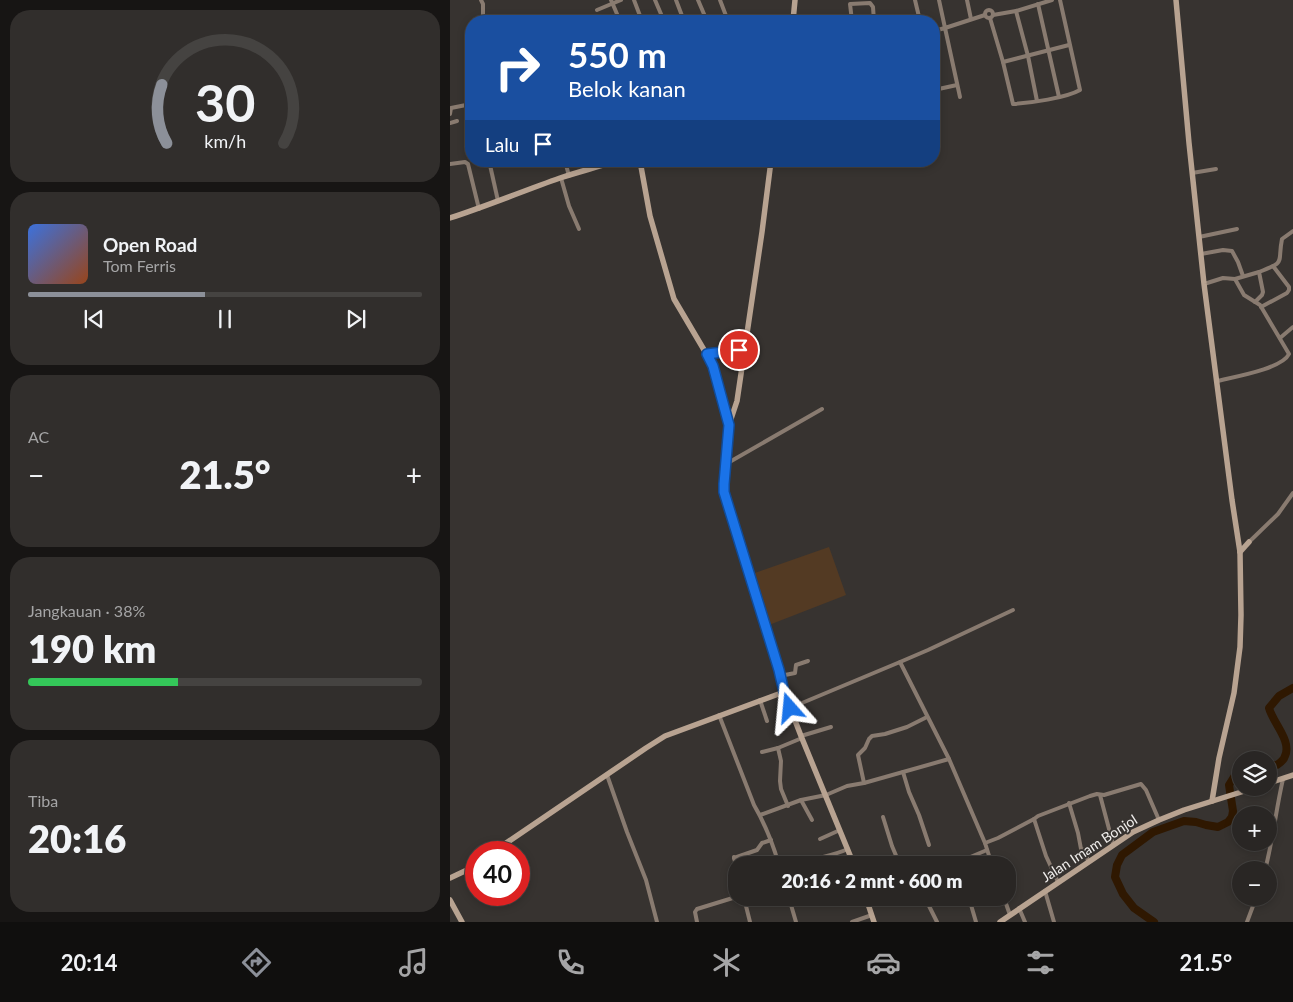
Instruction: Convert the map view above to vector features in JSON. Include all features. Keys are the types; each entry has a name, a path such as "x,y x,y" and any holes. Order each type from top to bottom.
{"street":[{"path":"481,0 483,15"},
{"path":"597,10 612,2 621,0"},
{"path":"634,0 640,15"},
{"path":"655,0 661,15"},
{"path":"676,0 682,15"},
{"path":"698,0 704,15"},
{"path":"720,0 726,15"},
{"path":"794,15 795,0"},
{"path":"915,0 919,15"},
{"path":"939,0 960,97"},
{"path":"967,0 971,19"},
{"path":"940,29 985,15 992,17 1052,0"},
{"path":"985,15 989,10 992,12 1012,103 1059,97 1080,90 1060,0"},
{"path":"1176,0 1204,284 1240,552 1242,615 1240,647 1234,693 1219,758 1212,801"},
{"path":"612,2 617,15"},
{"path":"851,15 850,4 870,3 873,7 874,15"},
{"path":"1038,4 1059,97"},
{"path":"1016,11 1038,101"},
{"path":"1003,62 1069,45"},
{"path":"940,89 957,85"},
{"path":"450,114 451,108 465,105"},
{"path":"450,123 457,121"},
{"path":"450,164 465,162"},
{"path":"469,167 479,209"},
{"path":"491,167 498,201"},
{"path":"566,167 568,176"},
{"path":"450,216 479,209 591,167"},
{"path":"641,167 650,216 674,299 713,366 729,425"},
{"path":"770,167 737,401 729,425 724,492 790,708 851,856"},
{"path":"1192,173 1216,169"},
{"path":"562,178 569,206 579,229"},
{"path":"1200,237 1237,229"},
{"path":"1204,284 1223,278 1235,279 1273,266 1279,262 1282,239 1293,231"},
{"path":"1201,254 1223,250 1232,251 1243,276"},
{"path":"1261,307 1290,290 1273,266"},
{"path":"1255,302 1263,292 1259,272"},
{"path":"1216,381 1274,365 1285,359 1289,352 1261,307 1244,295 1235,279"},
{"path":"1280,338 1293,327"},
{"path":"707,354 739,350 741,332 746,331"},
{"path":"726,464 822,409"},
{"path":"1240,552 1278,514 1293,493"},
{"path":"1239,541 1249,542"},
{"path":"790,708 928,650 1013,610"},
{"path":"781,678 795,673 796,665 808,660"},
{"path":"900,662 948,759 989,856"},
{"path":"509,841 665,736 784,689"},
{"path":"760,700 768,721"},
{"path":"719,715 776,856"},
{"path":"864,783 858,755 865,748 869,738 907,727 927,717"},
{"path":"762,752 778,748 801,737 831,727"},
{"path":"778,748 781,761 780,781 788,806"},
{"path":"760,815 801,800 826,795 847,786 948,759"},
{"path":"903,772 929,845"},
{"path":"607,775 646,880 657,922"},
{"path":"1277,781 1293,775"},
{"path":"1267,861 1283,779"},
{"path":"985,843 1038,816 1069,803 1097,794 1104,795 1141,784 1146,790 1159,820"},
{"path":"1100,795 1113,844"},
{"name":"Jalan Imam Bonjol","path":"1000,922 1133,832 1159,820 1232,795"},
{"path":"801,800 812,820"},
{"path":"1069,803 1081,849 1084,850 1088,861"},
{"path":"882,818 896,856"},
{"path":"1034,819 1046,856 1058,882"},
{"path":"820,839 840,830"},
{"path":"740,856 758,850 762,843 771,840"},
{"path":"830,856 848,849"},
{"path":"972,856 987,850"},
{"path":"450,878 465,871"},
{"path":"1046,891 1054,922"},
{"path":"697,922 695,912 697,909 728,899"},
{"path":"450,900 462,922"},
{"path":"746,906 750,922"},
{"path":"791,906 796,922"},
{"path":"869,906 874,922"},
{"path":"929,906 937,922"},
{"path":"971,906 976,922"},
{"path":"1007,906 1010,915"},
{"path":"1247,922 1253,906"},
{"path":"1020,908 1025,922"},
{"path":"852,922 872,915"}],"shaded area":[{"path":"829,547 846,595 769,625 752,574"}],"waterway":[{"path":"1277,765 1284,757 1286,744 1269,708 1279,696 1293,688"},
{"path":"1154,922 1134,908 1123,894 1115,877 1117,865 1122,855 1153,832 1184,821 1218,827 1228,822 1232,817 1233,811 1229,785 1232,780"}],"route":[{"path":"739,350 707,354 713,366 729,425 724,492 790,708"}]}
